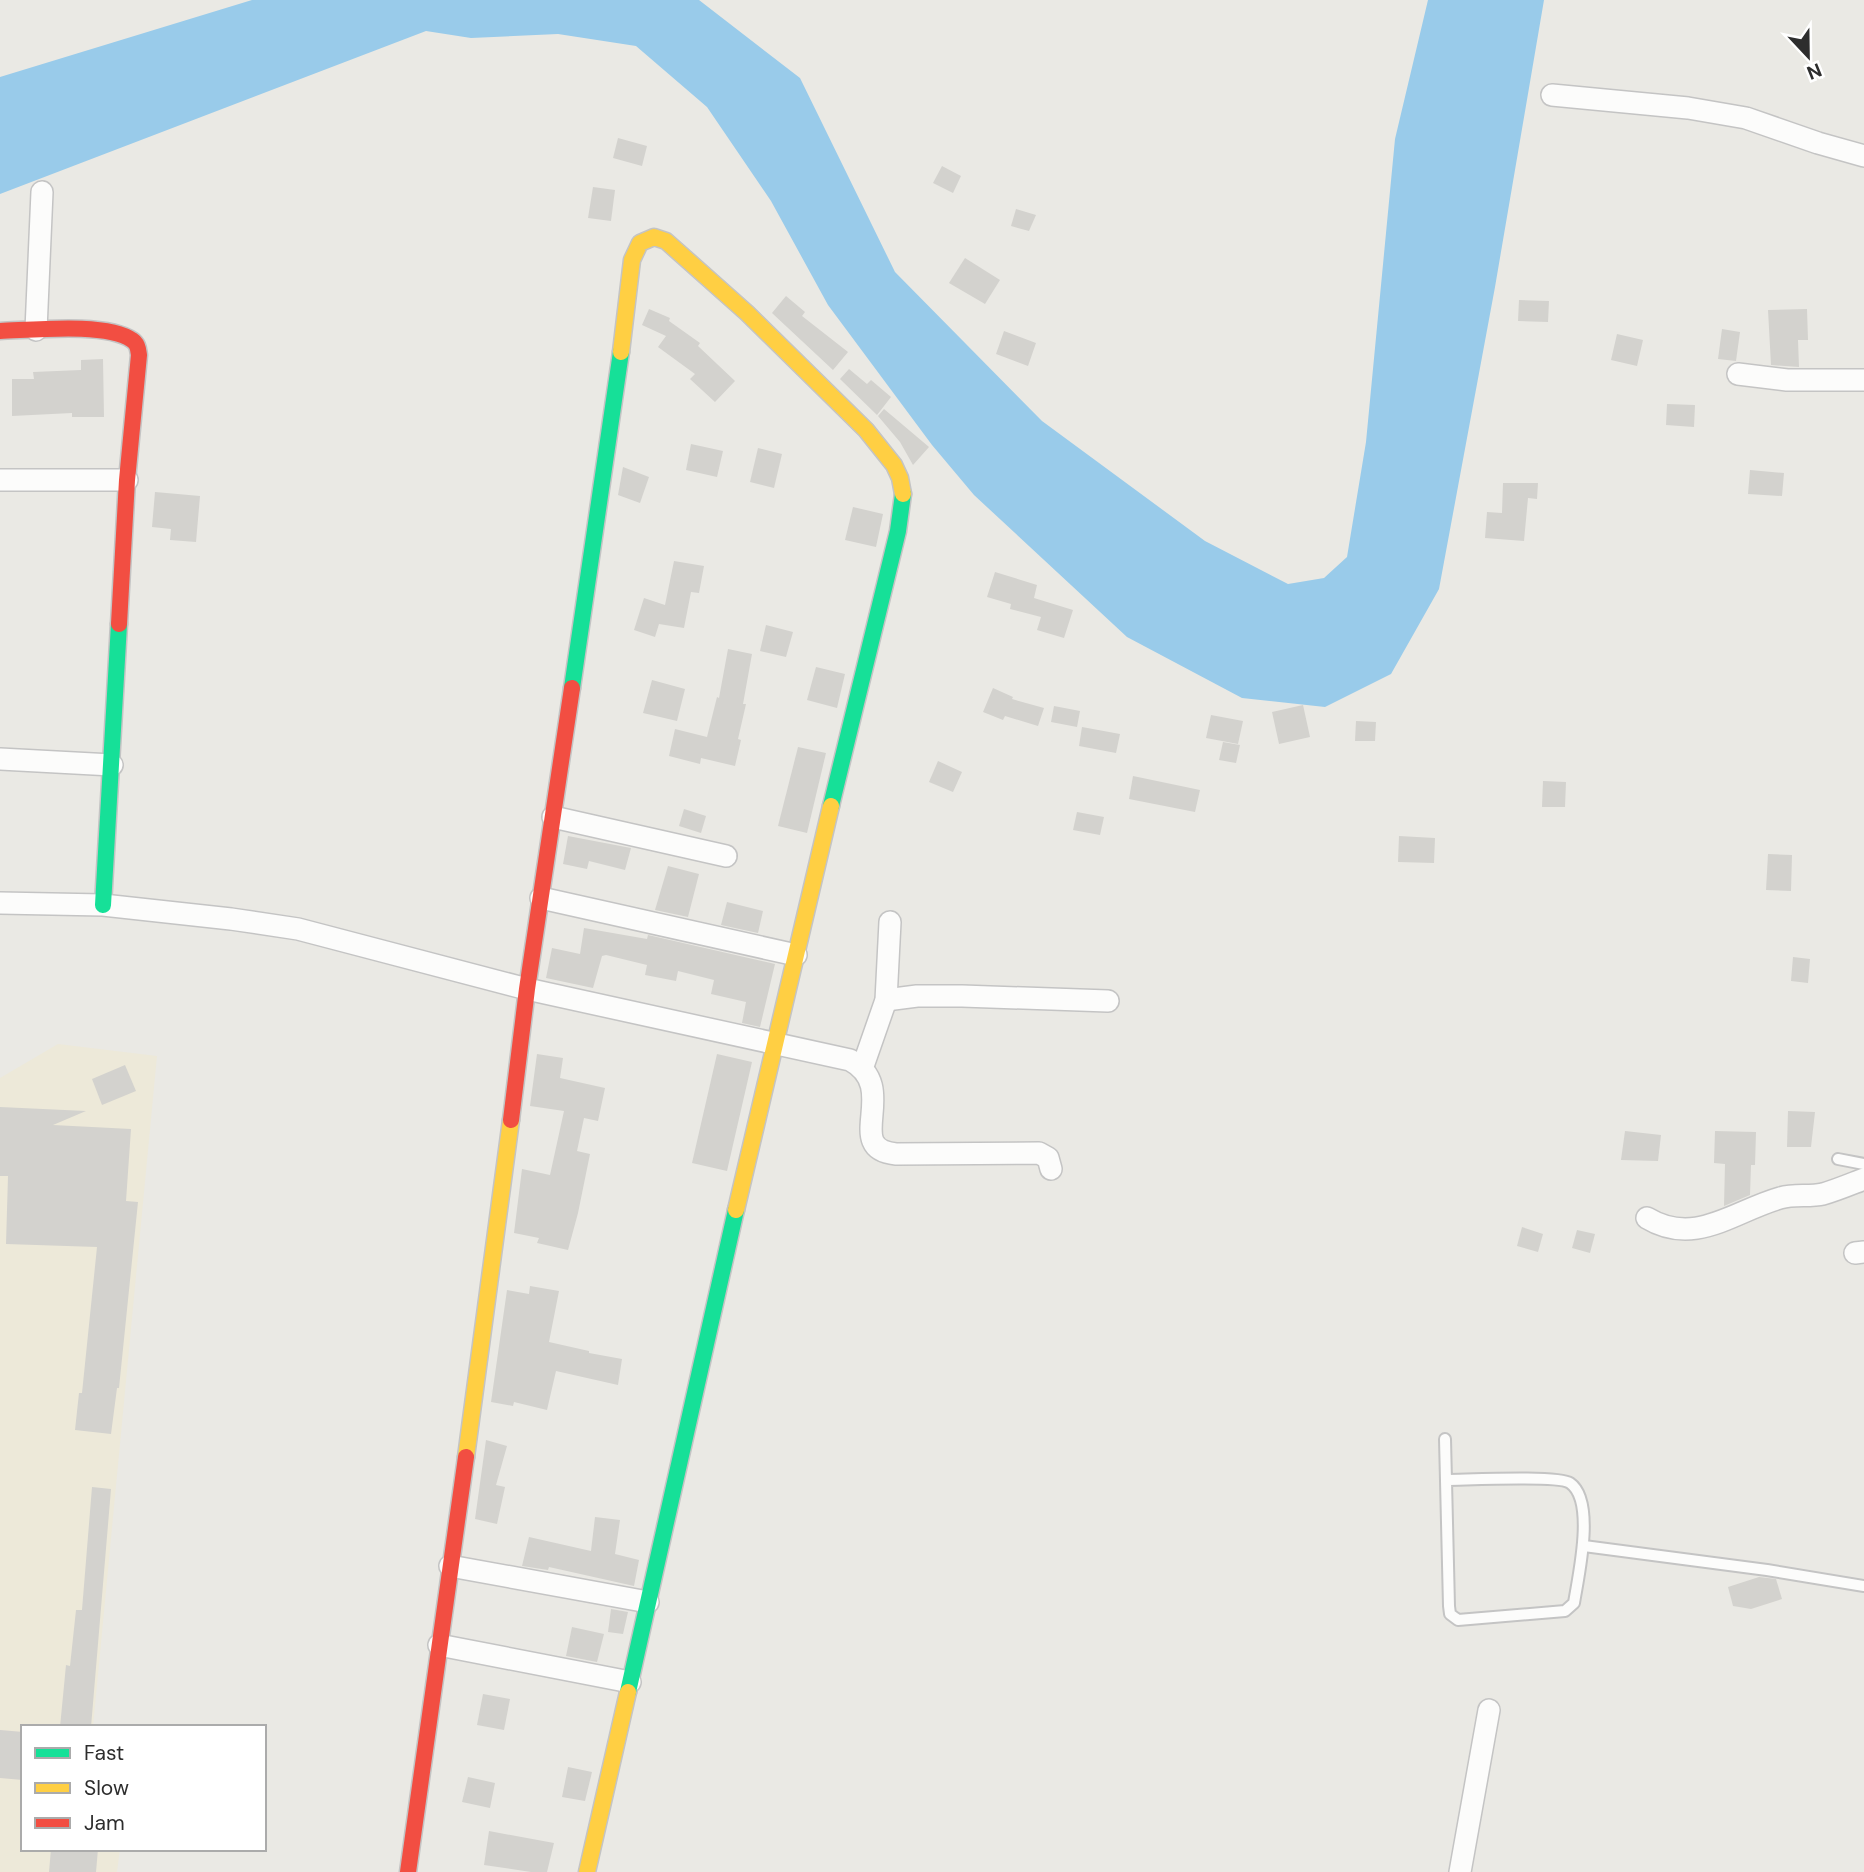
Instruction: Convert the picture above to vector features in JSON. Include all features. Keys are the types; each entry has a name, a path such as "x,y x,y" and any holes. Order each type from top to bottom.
{"street":[{"path":"1552,95 1688,108 1746,118 1864,156"},
{"path":"36,330 42,192"},
{"path":"408,1872 490,1285 527,989 618,379 632,260 640,243 654,237 675,248 765,330 885,452 901,481 903,491 898,531 775,1042 587,1872"},
{"path":"0,331 55,328 113,332 130,338 138,345 127,480 103,905"},
{"path":"1738,374 1787,380 1864,380"},
{"path":"0,480 127,480"},
{"path":"0,760 112,765"},
{"path":"553,817 726,856"},
{"path":"541,898 796,955"},
{"path":"0,903 103,905 298,929 527,989 850,1059 863,1066 873,1085 874,1105 870,1132 875,1147 879,1150 897,1154 1039,1153 1048,1158 1051,1169"},
{"path":"863,1066 886,1000 890,922"},
{"path":"886,1000 917,996 962,996 1108,1001"},
{"path":"1647,1218 1661,1226 1689,1230 1726,1220 1780,1198 1823,1194 1864,1179"},
{"path":"450,1566 648,1602"},
{"path":"439,1645 630,1682"},
{"path":"1460,1872 1489,1710"}],"lane":[{"path":"1838,1159 1864,1164"},
{"path":"1445,1439 1449,1606 1450,1615 1455,1619 1564,1611 1570,1608 1574,1603 1584,1546 1582,1507 1576,1489 1566,1481 1446,1480"},
{"path":"1584,1546 1767,1570 1864,1586"}],"shaded area":[{"path":"58,1044 157,1056 93,1725 21,1725 21,1851 120,1851 117,1872 0,1872 0,1078"}],"water":[{"path":"252,0 699,0 800,78 895,272 1042,421 1205,541 1288,584 1324,578 1347,557 1366,442 1395,139 1428,0 1544,0 1495,287 1439,589 1391,674 1325,707 1242,698 1127,637 974,495 932,445 828,305 771,201 707,107 636,46 558,34 471,38 426,31 0,194 0,77"}],"building":[{"path":"618,138 647,146 642,166 613,158"},
{"path":"942,166 961,176 953,193 933,183"},
{"path":"593,187 615,190 611,221 588,218"},
{"path":"1016,209 1036,215 1029,231 1011,226"},
{"path":"965,258 1000,280 985,304 949,283"},
{"path":"786,296 805,312 802,316 848,352 833,370 772,313"},
{"path":"1519,300 1549,301 1548,322 1518,321"},
{"path":"649,309 670,318 669,321 700,343 698,346 735,381 715,402 690,379 695,374 658,347 666,336 642,325"},
{"path":"1807,309 1808,340 1798,340 1799,367 1771,365 1768,310"},
{"path":"1722,329 1740,332 1736,361 1718,359"},
{"path":"1004,331 1036,343 1028,366 996,354"},
{"path":"1617,334 1643,340 1637,366 1611,360"},
{"path":"103,359 104,417 72,417 72,413 12,416 12,379 34,379 33,372 81,370 81,360"},
{"path":"849,369 867,384 871,380 891,397 877,415 840,379"},
{"path":"1667,404 1695,405 1694,427 1666,425"},
{"path":"884,409 929,447 913,465 900,442 878,416"},
{"path":"691,444 723,451 717,477 686,470"},
{"path":"758,448 782,454 774,488 750,482"},
{"path":"623,467 649,477 640,503 618,495"},
{"path":"1750,470 1784,473 1782,496 1748,494"},
{"path":"1503,483 1538,483 1537,499 1528,498 1524,541 1485,538 1487,512 1502,513"},
{"path":"155,492 200,496 196,542 170,540 171,529 152,527"},
{"path":"853,507 883,514 876,547 845,540"},
{"path":"674,561 704,566 699,593 691,592 684,628 659,624 655,637 634,630 644,598 665,605"},
{"path":"995,572 1037,585 1034,598 1073,610 1064,638 1037,630 1041,617 1010,609 1011,604 987,597"},
{"path":"766,625 793,632 786,657 760,651"},
{"path":"728,649 752,654 735,766 701,758 700,764 669,756 675,729 707,737 717,697 719,698"},
{"path":"816,667 845,674 837,708 807,700"},
{"path":"652,680 685,689 677,721 643,713"},
{"path":"993,688 1013,697 1012,699 1044,708 1038,726 1005,716 1003,720 983,712"},
{"path":"1303,705 1310,737 1279,744 1272,712"},
{"path":"1054,706 1080,711 1077,727 1051,722"},
{"path":"1211,715 1243,721 1238,744 1206,738"},
{"path":"1356,721 1376,722 1375,741 1355,741"},
{"path":"1082,727 1120,734 1116,753 1079,746"},
{"path":"1223,742 1240,745 1236,763 1219,760"},
{"path":"798,747 826,753 807,833 778,826"},
{"path":"938,761 962,772 953,792 929,782"},
{"path":"1133,776 1200,790 1195,812 1129,799"},
{"path":"1543,781 1566,782 1565,807 1542,807"},
{"path":"684,809 706,816 701,833 679,826"},
{"path":"1077,812 1104,817 1100,835 1073,830"},
{"path":"568,836 631,848 625,870 589,861 587,869 563,864"},
{"path":"1399,836 1435,838 1434,863 1398,862"},
{"path":"1768,854 1792,855 1791,891 1766,890"},
{"path":"668,866 699,874 688,917 655,910"},
{"path":"727,902 763,911 758,933 721,925"},
{"path":"584,928 647,939 648,935 775,964 760,1027 742,1023 746,1002 711,994 714,980 678,971 676,981 645,975 647,965 606,955 602,956 593,988 546,978 552,948 580,954"},
{"path":"1793,957 1810,959 1808,983 1791,981"},
{"path":"537,1054 563,1058 560,1078 605,1088 598,1121 584,1118 577,1151 590,1154 568,1250 537,1243 539,1238 514,1233 522,1169 550,1175 564,1111 530,1106"},
{"path":"717,1054 752,1062 727,1171 692,1163"},
{"path":"125,1065 136,1091 102,1105 92,1079"},
{"path":"0,1107 86,1111 53,1125 131,1129 126,1201 138,1202 119,1388 111,1434 75,1430 79,1393 82,1393 97,1247 6,1244 8,1176 0,1176"},
{"path":"1788,1111 1815,1112 1811,1147 1787,1147"},
{"path":"1625,1131 1661,1135 1658,1161 1621,1160"},
{"path":"1715,1131 1756,1132 1755,1165 1751,1165 1750,1195 1724,1206 1725,1164 1714,1163"},
{"path":"1522,1227 1543,1234 1538,1252 1517,1246"},
{"path":"1577,1230 1595,1234 1590,1253 1572,1248"},
{"path":"530,1286 559,1291 549,1342 622,1359 618,1385 556,1371 547,1410 514,1402 513,1406 491,1402 507,1290 529,1294"},
{"path":"486,1440 507,1446 496,1485 505,1487 497,1524 475,1519"},
{"path":"92,1487 111,1489 91,1725 60,1725 66,1665 70,1666 76,1610 82,1610"},
{"path":"595,1517 620,1520 615,1554 639,1560 634,1586 549,1567 548,1570 522,1566 529,1537 591,1551"},
{"path":"1759,1577 1776,1579 1782,1599 1751,1609 1733,1606 1728,1587"},
{"path":"611,1609 628,1612 623,1634 608,1632"},
{"path":"572,1627 604,1634 597,1662 566,1656"},
{"path":"483,1694 510,1699 504,1730 477,1725"},
{"path":"0,1730 21,1732 21,1780 0,1778"},
{"path":"568,1767 592,1772 585,1801 562,1797"},
{"path":"468,1777 495,1783 490,1808 462,1802"},
{"path":"489,1831 554,1843 547,1872 484,1865"},
{"path":"51,1851 98,1851 96,1872 49,1872"}],"traffic: fast":[{"path":"572,688 621,352"},
{"path":"831,806 898,531 903,494"},
{"path":"103,905 119,624"},
{"path":"628,1692 736,1210"}],"traffic: slow":[{"path":"621,352 632,260 640,243 654,237 666,241 747,313 866,430 894,465 903,494"},
{"path":"736,1210 831,806"},
{"path":"466,1457 511,1120"},
{"path":"587,1872 628,1692"}],"traffic: jam":[{"path":"0,331 88,329 120,334 132,340 137,347 139,355 127,480 119,624"},
{"path":"511,1120 527,989 572,688"},
{"path":"408,1872 466,1457"}]}
